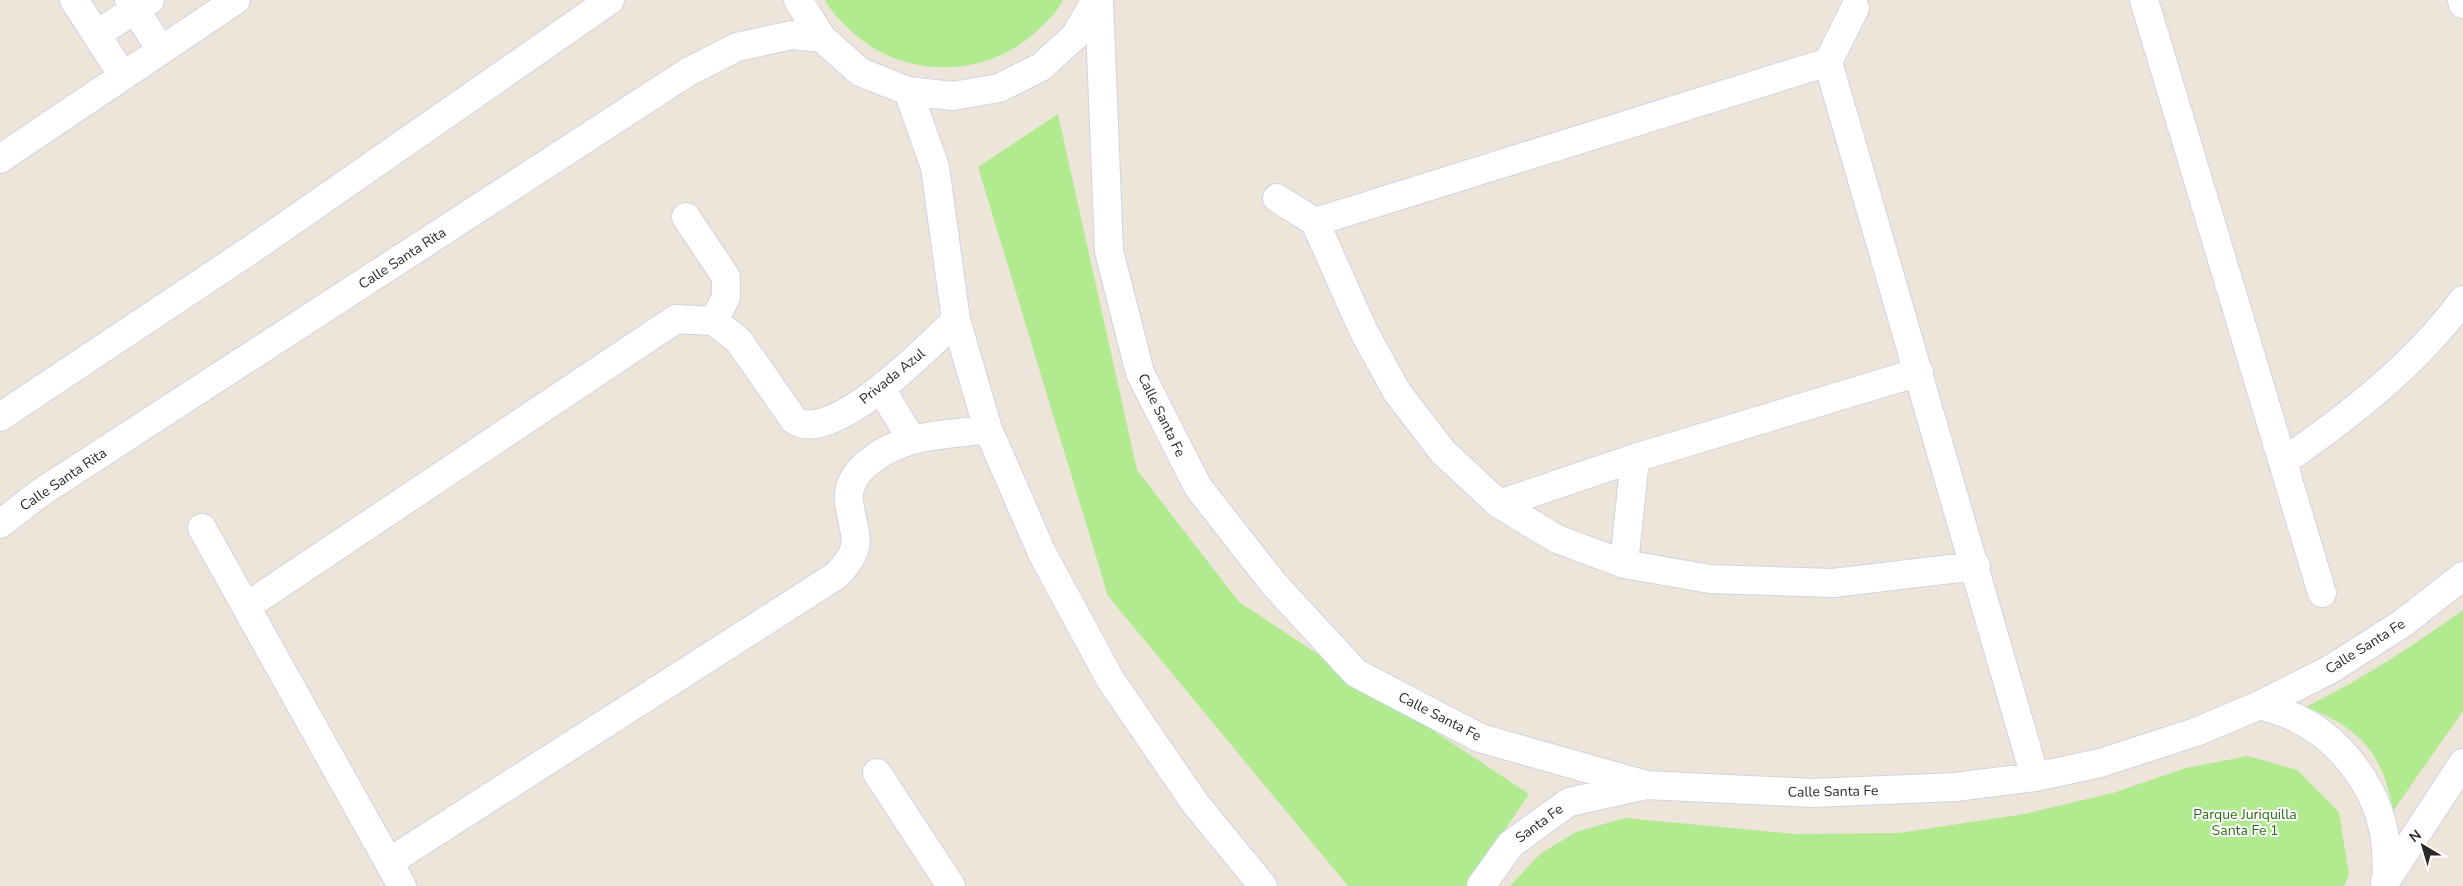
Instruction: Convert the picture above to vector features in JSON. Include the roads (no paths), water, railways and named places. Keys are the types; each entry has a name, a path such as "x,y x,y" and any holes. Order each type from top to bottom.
{"street":[{"path":"74,0 123,76"},
{"path":"0,159 236,0"},
{"path":"0,417 255,247 610,0"},
{"path":"798,0 822,38 860,72 908,91 953,96 999,88 1040,67 1075,36 1098,0"},
{"name":"Calle Santa Fe","path":"1098,0 1109,251 1140,374 1198,487 1273,583 1356,673 1480,738 1646,785 1813,793 1955,788 2035,777 2100,763 2170,740 2260,705 2331,669 2403,623 2463,576"},
{"path":"2144,0 2322,593"},
{"path":"2462,0 2463,4"},
{"path":"96,34 138,3 161,50"},
{"path":"1855,8 1828,62 1976,566 2035,777"},
{"name":"Calle Santa Rita","path":"0,524 40,493 688,72 737,47 792,35 822,38"},
{"path":"1315,222 1828,62"},
{"path":"908,91 935,167 956,320 988,429 1042,552 1110,679 1195,803 1262,886"},
{"path":"1277,198 1315,222 1363,330 1397,392 1443,452 1499,504 1556,539 1624,564 1710,578 1833,583 1976,566"},
{"path":"247,606 676,319 714,321 726,297 726,277 686,217"},
{"path":"2283,462 2344,419 2400,370 2451,316 2463,300"},
{"name":"Privada Azul","path":"714,321 739,341 794,420 802,425 815,426 845,413 881,389 956,320"},
{"path":"1499,504 1635,458 1919,372"},
{"path":"881,389 912,440"},
{"path":"389,862 837,575 850,561 857,545 849,501 849,486 854,475 877,456 912,440 988,429"},
{"path":"1624,564 1635,458"},
{"path":"202,528 402,886"},
{"path":"2260,705 2305,723 2329,739 2355,768 2374,801 2386,839 2385,882"},
{"path":"2385,882 2461,772"},
{"path":"877,773 951,886"},
{"name":"Santa Fe","path":"1481,886 1511,844 1569,802 1646,785"}],"park label":[{"name":"Parque Juriquilla Santa Fe 1","path":"2245,822"}]}
